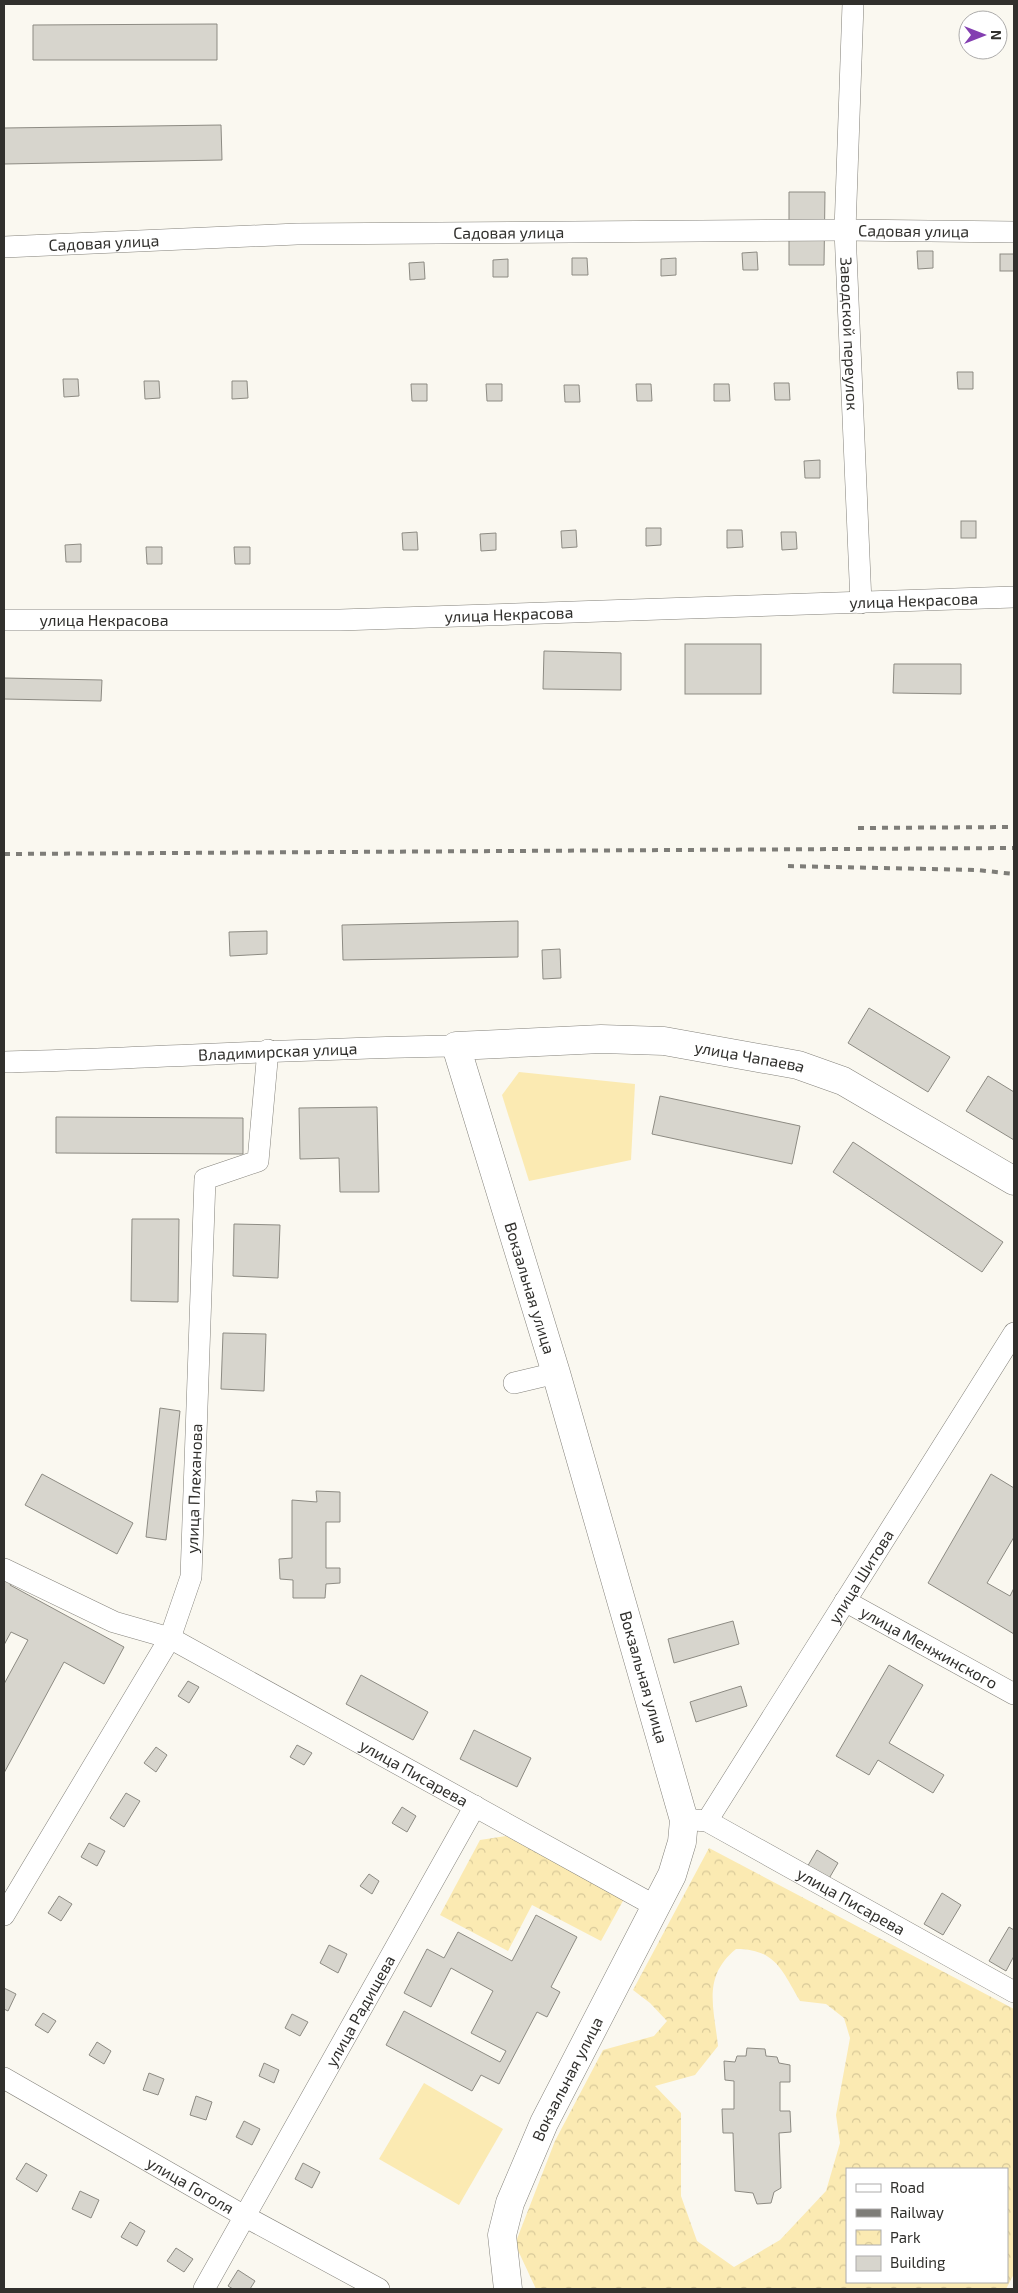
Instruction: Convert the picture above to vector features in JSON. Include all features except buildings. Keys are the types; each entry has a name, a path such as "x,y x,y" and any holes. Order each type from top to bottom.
{"main road":[{"name":"улица Чапаева","path":"456,1046 601,1039 664,1041 798,1064 843,1081 1014,1181"},
{"name":"Вокзальная улица","path":"456,1046 696,1820 682,1842 674,1867 657,1907 544,2123 510,2203 502,2235 508,2289"}],"street":[{"name":"Заводской переулок","path":"853,4 845,230 861,603"},
{"name":"Садовая улица","path":"4,247 297,234 845,230 1014,232"},
{"name":"улица Некрасова","path":"4,620 340,620 1014,597"},
{"name":"Владимирская улица","path":"4,1062 100,1060 268,1050 456,1046"},
{"name":"улица Плеханова","path":"4,1915 170,1638 191,1577 205,1179 258,1161 268,1050"},
{"name":"улица Шитова","path":"696,1820 845,1601 1014,1333"},
{"path":"514,1383 556,1373"},
{"name":"улица Писарева","path":"4,1569 114,1622 170,1638 657,1907"},
{"name":"улица Менжинского","path":"845,1601 1014,1694"},
{"name":"улица Радищева","path":"204,2289 476,1806"},
{"name":"улица Писарева","path":"696,1820 1014,1992"},
{"name":"улица Гоголя","path":"4,2078 246,2217 379,2289"}],"green space":[{"path":"519,1072 635,1084 631,1160 529,1181 502,1095"},
{"path":"506,1836 624,1899 601,1941 532,1905 508,1951 440,1915 480,1840"},
{"path":"709,1848 1014,2009 1014,2274 1006,2289 536,2289 515,2244 555,2141 603,2050 654,2036 667,2021 650,2003 633,1990","holes":["736,1949 760,1953 776,1964 800,2001 826,2004 844,2018 850,2038 836,2115 840,2143 826,2191 780,2240 734,2267 697,2241 681,2196 681,2113 655,2086 695,2075 718,2046 713,2006 714,1982 718,1970"]},
{"path":"424,2083 503,2129 459,2205 379,2159"}],"railway":[{"path":"858,828 1014,827"},
{"path":"4,854 1014,848"},
{"path":"788,866 977,870 1014,874"}]}
